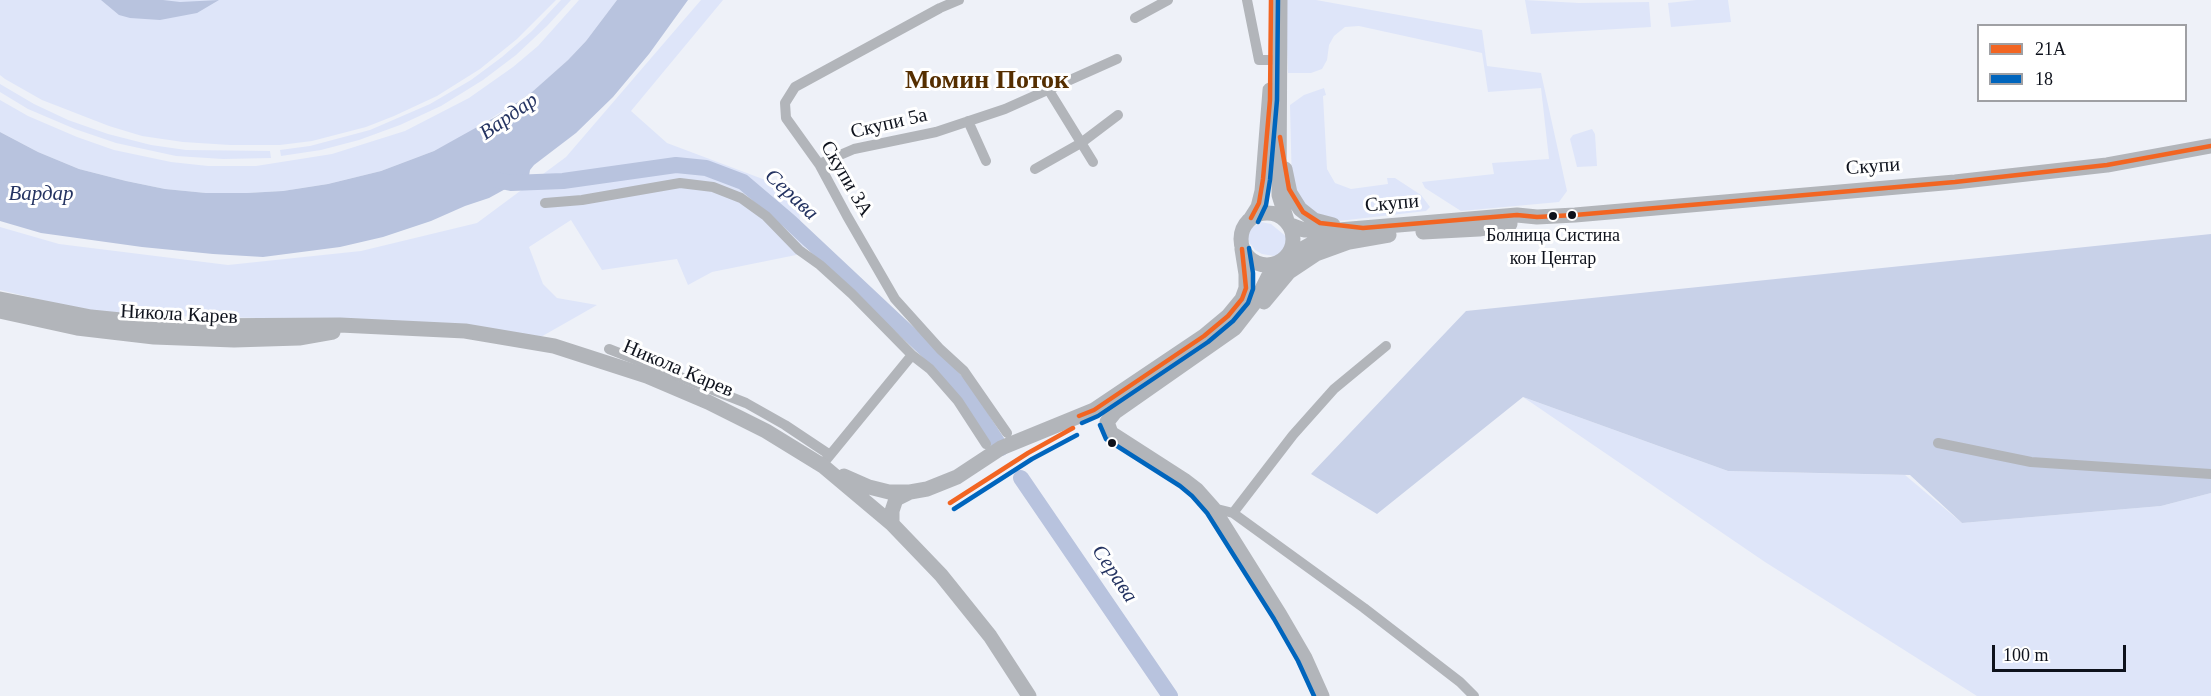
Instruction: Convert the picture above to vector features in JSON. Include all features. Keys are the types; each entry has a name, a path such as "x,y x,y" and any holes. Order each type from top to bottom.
{"street":[{"name":"Скупи 3А","path":"959,0 940,8 795,87 784,103 786,118 819,164 895,299 940,349 964,371 1013,437"},
{"path":"1136,18 1168,0"},
{"path":"1247,0 1259,60 1271,60"},
{"path":"892,524 892,512 896,499 910,492 937,486 953,479 986,451 1013,437 1094,410 1204,336 1228,316 1242,299 1246,288 1246,274 1240,232 1256,211 1262,191 1270,100 1271,0"},
{"path":"1235,328 1258,298 1270,273 1289,254 1294,241 1293,232 1288,224 1279,195 1280,0"},
{"name":"Скупи 5а","path":"819,164 854,149 936,132 1005,109 1117,59"},
{"path":"1048,89 1093,162"},
{"path":"1035,169 1081,143 1118,115"},
{"path":"968,121 986,161"},
{"path":"1280,137 1289,189 1303,212 1320,223 1363,228"},
{"name":"Скупи","path":"1282,260 1306,246 1321,241 1479,229 1537,217 2060,172 2211,146"},
{"path":"545,203 582,200 680,183 727,191 766,216 799,250 820,265 852,294 945,385 986,451"},
{"path":"1251,218 1258,214 1270,214 1280,217 1288,224"},
{"name":"Скупи","path":"1288,224 1311,231 1517,215 1537,217"},
{"path":"1322,696 1305,658 1281,615 1213,508 1197,490 1184,480 1111,433 1107,422 1115,412 1254,314 1289,272 1306,260 1334,246 1389,235"},
{"path":"1242,249 1251,259 1260,263 1272,264 1282,260"},
{"name":"Никола Карев","path":"0,299 91,317 181,326 393,327 455,330 554,346 621,366 667,384 826,460 909,541 954,589 995,643 1029,696"},
{"name":"Никола Карев","path":"0,311 86,329 178,338 298,338 338,331 393,327"},
{"path":"1233,513 1293,435 1334,389 1386,346"},
{"path":"609,349 746,403 785,425 826,460 860,484 880,491 910,492"},
{"path":"826,460 912,355"},
{"path":"1938,443 2031,462 2211,474"},
{"path":"1213,508 1233,513 1364,608 1460,682 1474,696"}],"shaded area":[{"path":"0,0 556,0 517,39 480,69 437,96 394,116 366,127 312,141 280,145 230,145 142,136 42,100 5,79 0,75"},
{"path":"561,0 571,0 516,55 483,80 441,106 400,125 359,140 321,150 281,156 280,150 310,146 370,130 430,104 471,80 502,57 532,31"},
{"path":"579,0 617,0 586,41 532,92 470,132 434,151 381,171 328,184 283,191 247,193 206,193 165,189 79,169 38,152 0,132 0,100 28,116 77,137 114,150 171,162 208,166 256,166 332,154 405,131 469,98 538,46"},
{"path":"701,0 723,0 631,111 667,143 768,181 798,207 806,253 712,272 688,285 677,259 602,270 571,220 529,247 543,284 557,298 597,305 539,338 414,322 100,314 0,290 0,227 59,244 228,265 361,251 477,223 566,157"},
{"path":"1285,0 1316,0 1482,30 1487,66 1541,73 1567,191 1559,202 1461,211 1425,188 1422,182 1494,174 1492,163 1549,159 1541,88 1488,92 1482,53 1359,26 1345,27 1334,36 1322,69 1311,73 1288,73"},
{"path":"1525,0 1579,3 1649,2 1651,27 1531,34"},
{"path":"1728,0 1731,22 1671,27 1668,3"},
{"path":"0,84 68,120 108,134 151,145 186,150 270,151 271,158 223,159 176,156 116,143 28,109 0,92"},
{"path":"1324,88 1327,169 1335,183 1351,189 1388,184 1387,178 1395,178 1421,195 1430,207 1426,211 1330,222 1307,211 1292,188 1290,105 1304,95"},
{"path":"1592,129 1595,134 1597,166 1577,167 1570,139 1573,135"},
{"path":"1261,222 1271,224 1288,238 1288,244 1282,253 1274,256 1262,254 1255,250 1245,237 1251,228"},
{"path":"2211,234 2211,493 2161,506 1962,523 1910,475 1728,471 1523,397 1377,514 1311,474 1466,311"},
{"path":"1523,397 1728,471 1905,475 1962,523 2161,506 2211,493 2211,696 1977,696 1765,562"}],"water":[{"path":"101,0 180,2 219,0 197,13 160,20 119,15"},
{"name":"Вардар","path":"617,0 688,0 649,54 613,97 576,133 534,165 529,176 489,198 431,221 383,237 340,247 263,257 142,247 41,233 0,221 0,132 38,152 79,169 165,189 206,193 247,193 283,191 328,184 381,171 434,151 497,116 532,92 568,60 586,41"}],"waterway":[{"name":"Серава","path":"497,180 511,183 563,181 676,165 706,168 743,182 789,221 935,358 962,388 1001,448"},
{"name":"Серава","path":"1021,478 1170,696"}],"transit line":[{"name":"21A","path":"1251,218 1259,203 1263,179 1270,100 1271,0"},
{"name":"18","path":"1258,222 1266,205 1270,180 1277,100 1278,0"},
{"name":"21A","path":"1280,137 1289,189 1303,212 1320,223 1363,228 1517,215 1537,217 1575,215 1955,182 2107,165 2211,146"},
{"name":"18","path":"1082,423 1098,416 1208,342 1233,321 1248,303 1253,289 1249,248"},
{"name":"21A","path":"1079,416 1094,410 1204,336 1228,316 1242,299 1246,288 1242,249"},
{"name":"18","path":"1100,425 1106,439 1180,486 1207,513 1274,619 1298,661 1314,696"},
{"name":"21A","path":"950,503 1028,453 1073,428"},
{"name":"18","path":"954,509 1032,459 1077,435"}],"place":[{"name":"Болница Систина кон Центар","path":"1553,216"}],"district":[{"name":"Момин Поток","path":"987,81"}]}
